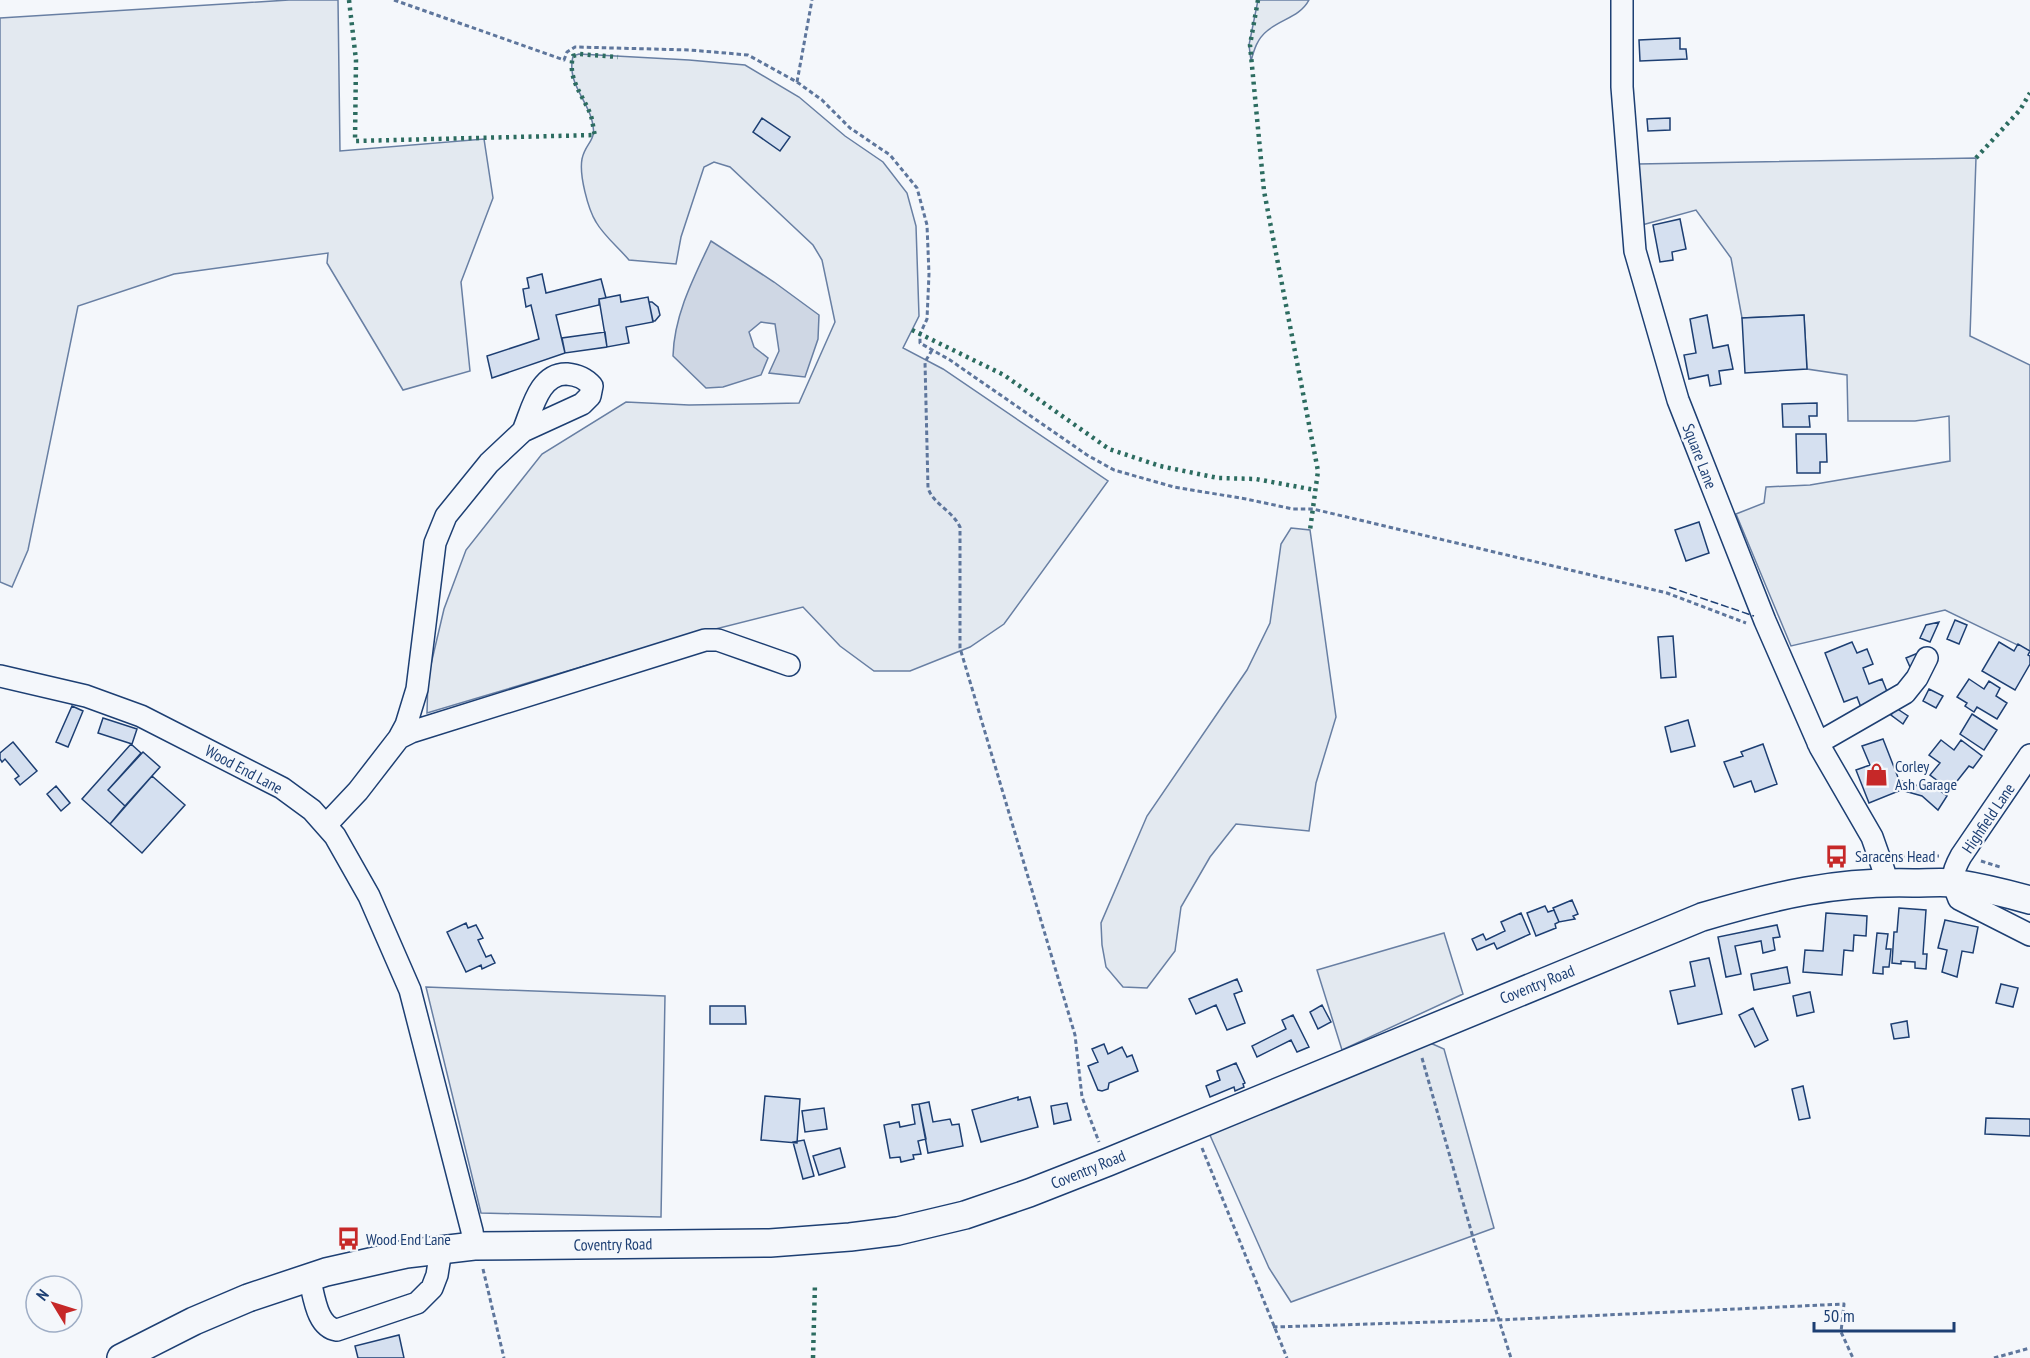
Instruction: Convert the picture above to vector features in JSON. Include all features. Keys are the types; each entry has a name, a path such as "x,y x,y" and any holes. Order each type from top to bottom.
{"main road":[{"name":"Coventry Road","path":"121,1358 194,1321 248,1298 309,1277 406,1254 477,1246 770,1243 898,1231 965,1215 1108,1162 1702,917 1755,902 1813,889 1846,884 1886,882 1953,883 2030,900"}],"street":[{"name":"Square Lane","path":"1622,0 1622,87 1635,251 1678,400 1765,621 1818,743 1872,837 1886,882"},
{"path":"326,825 358,791 399,738 412,710 417,689 435,543 439,529 457,500 489,463 523,431"},
{"path":"399,738 411,732 705,639 718,640 789,665"},
{"path":"1818,743 1905,693 1917,678 1927,658"},
{"name":"Wood End Lane","path":"0,676 86,696 141,716 282,788 312,810 326,825 335,836 369,896 410,990 477,1246"},
{"name":"Highfield Lane","path":"1953,883 1954,870 1962,856 2030,755"},
{"path":"1953,883 1959,899 2030,935"},
{"path":"309,1277 321,1320 331,1329 337,1330 417,1303 432,1288 437,1275 441,1250"}],"path":[{"path":"394,0 564,60 567,52 575,47 690,50 748,55 797,82 822,100 850,128 890,155 917,188 927,225 929,274 927,319 920,334 920,343 950,360 1088,455 1114,470 1174,487 1293,509 1313,509 1667,592 1750,624 1765,621"},
{"path":"797,82 812,0"},
{"path":"932,350 926,362 928,488 930,495 955,517 960,527 960,648 1075,1035 1082,1097 1108,1162"},
{"path":"1415,1034 1476,1248 1511,1358"},
{"path":"1193,1126 1287,1358"},
{"path":"477,1246 504,1358"},
{"path":"1273,1327 1498,1320 1844,1304 1841,1332 1853,1358"},
{"path":"1994,1358 2030,1348"}],"shaded area":[{"path":"289,0 338,0 340,151 484,139 493,198 461,282 470,371 403,390 327,263 328,253 174,274 78,306 28,550 12,587 0,582 0,18"},
{"path":"1258,0 1309,0 1301,10 1264,34 1256,45 1251,61 1249,45"},
{"path":"579,54 745,65 799,97 845,136 883,162 907,193 916,226 919,316 903,348 943,369 1108,481 1004,624 970,647 910,671 874,671 840,646 803,607 668,641 427,713 428,677 444,609 466,550 542,454 626,402 689,405 799,403 835,322 822,260 813,245 730,167 714,162 704,167 681,237 676,264 629,260 607,237 590,209 582,174 582,159 594,131 588,109 572,73 573,56"},
{"path":"1976,158 1970,336 2030,365 2030,651 1945,610 1791,646 1736,514 1764,503 1766,487 1810,485 1950,461 1949,416 1915,421 1848,421 1847,375 1807,369 1804,315 1742,318 1731,258 1696,210 1642,225 1638,164"},
{"path":"711,241 819,315 818,339 805,377 769,373 779,351 775,324 761,322 749,332 754,347 768,358 761,375 723,387 706,388 673,356 681,311"},
{"path":"1291,528 1310,530 1336,717 1316,783 1309,831 1236,824 1210,857 1181,907 1175,951 1147,988 1123,987 1106,967 1101,923 1147,816 1247,670 1270,623 1281,544"},
{"path":"1444,933 1463,994 1342,1050 1317,970"},
{"path":"426,987 665,996 661,1217 481,1213"},
{"path":"1428,1042 1444,1049 1494,1228 1291,1302 1269,1268 1209,1133"}],"building":[{"path":"1680,38 1680,49 1686,49 1687,59 1640,61 1639,40"},
{"path":"762,118 790,137 780,151 753,132"},
{"path":"1670,118 1670,130 1648,131 1647,119"},
{"path":"1680,219 1686,249 1672,252 1673,260 1660,262 1653,225"},
{"path":"542,274 546,293 601,279 606,298 599,299 599,305 556,315 565,353 492,378 487,356 539,339 531,305 526,307 523,289 529,288 527,278"},
{"path":"620,295 621,302 648,297 653,322 626,327 629,343 607,347 599,299"},
{"path":"649,302 658,307 660,315 655,321 653,321"},
{"path":"1707,315 1713,348 1728,345 1733,369 1719,371 1721,384 1710,386 1708,375 1689,379 1684,355 1696,353 1690,319"},
{"path":"1804,315 1807,369 1745,373 1742,318"},
{"path":"605,332 607,347 565,353 562,338"},
{"path":"1817,403 1817,416 1809,416 1810,427 1783,427 1782,404"},
{"path":"1796,434 1826,434 1827,462 1820,462 1820,473 1797,473"},
{"path":"1699,522 1709,553 1686,561 1675,530"},
{"path":"1955,620 1967,625 1959,644 1947,639"},
{"path":"1939,622 1930,642 1920,638 1926,625"},
{"path":"1673,636 1676,677 1661,678 1658,637"},
{"path":"1852,642 1857,653 1867,649 1873,664 1863,668 1869,684 1882,679 1890,699 1862,710 1857,697 1844,702 1825,653"},
{"path":"1999,642 2014,651 2018,644 2030,651 2028,655 2030,664 2015,690 1982,671"},
{"path":"1918,653 1922,662 1910,667 1906,658"},
{"path":"1969,679 1984,689 1989,681 2000,688 1996,696 2007,703 1997,719 1977,707 1974,712 1965,706 1967,703 1957,697"},
{"path":"1929,689 1943,696 1936,708 1923,701"},
{"path":"72,706 83,711 68,747 56,742"},
{"path":"1896,708 1908,716 1903,724 1891,715"},
{"path":"1972,714 1997,730 1984,750 1960,734"},
{"path":"103,718 137,729 132,744 98,733"},
{"path":"1688,720 1695,746 1671,752 1665,727"},
{"name":"Corley Ash Garage","path":"1883,739 1899,780 1922,787 1926,781 1947,796 1938,810 1922,796 1901,790 1869,803 1856,770 1870,765 1862,746"},
{"path":"1941,740 1954,750 1961,740 1982,756 1973,768 1969,766 1950,790 1930,775 1940,763 1929,755"},
{"path":"13,742 37,771 20,785 15,779 19,776 5,759 2,762 0,759 0,753"},
{"path":"131,744 141,753 108,790 125,806 110,824 82,799"},
{"path":"1763,744 1777,784 1755,792 1751,781 1734,787 1724,762 1743,756 1741,752"},
{"path":"143,752 160,767 125,806 108,790"},
{"path":"152,776 185,805 142,853 110,824"},
{"path":"56,786 70,803 61,811 47,794"},
{"path":"1572,900 1578,914 1573,916 1575,919 1559,922 1553,908"},
{"path":"1545,906 1548,912 1554,910 1559,922 1555,924 1556,928 1536,936 1527,913"},
{"path":"1899,908 1926,910 1923,954 1927,954 1926,969 1915,968 1915,962 1892,963 1894,932 1897,932"},
{"path":"1521,913 1530,934 1497,949 1494,943 1477,950 1472,939 1483,934 1486,940 1505,931 1501,922"},
{"path":"1826,913 1867,916 1866,936 1854,935 1853,951 1844,950 1842,975 1803,972 1805,950 1823,951"},
{"path":"1945,920 1978,927 1973,953 1962,951 1957,977 1942,972 1947,950 1938,948"},
{"path":"466,923 468,928 476,925 483,938 478,940 486,957 491,955 495,963 482,969 481,965 466,972 447,932"},
{"path":"1777,925 1780,937 1773,938 1775,950 1763,953 1761,941 1735,946 1741,974 1726,977 1718,937"},
{"path":"1877,933 1888,934 1886,949 1891,949 1889,967 1883,967 1883,974 1873,973"},
{"path":"1709,958 1722,1014 1678,1024 1670,991 1695,986 1690,962"},
{"path":"1787,967 1790,983 1754,990 1751,974"},
{"path":"1237,979 1242,991 1234,994 1245,1023 1227,1030 1216,1005 1196,1014 1189,999"},
{"path":"2001,984 2018,988 2013,1007 1996,1003"},
{"path":"1810,992 1814,1012 1797,1016 1793,996"},
{"path":"1322,1005 1331,1022 1318,1029 1310,1012"},
{"path":"710,1006 745,1006 746,1024 710,1024"},
{"path":"1753,1008 1768,1040 1755,1047 1739,1015"},
{"path":"1293,1015 1309,1047 1297,1052 1291,1040 1257,1057 1252,1046 1286,1029 1282,1020"},
{"path":"1907,1021 1909,1037 1894,1039 1891,1024"},
{"path":"1104,1044 1108,1054 1122,1047 1127,1057 1132,1055 1138,1071 1109,1083 1108,1089 1102,1091 1098,1090 1088,1066 1098,1062 1092,1049"},
{"path":"1236,1063 1245,1083 1244,1087 1235,1091 1234,1087 1210,1097 1206,1086 1220,1080 1217,1071"},
{"path":"1803,1086 1810,1118 1799,1120 1792,1089"},
{"path":"765,1096 800,1099 797,1143 761,1140"},
{"path":"1018,1097 1018,1100 1030,1097 1038,1127 981,1142 972,1110"},
{"path":"929,1102 933,1122 950,1119 952,1125 959,1124 963,1146 928,1153 919,1104"},
{"path":"1067,1103 1071,1120 1054,1124 1051,1106"},
{"path":"919,1104 926,1139 918,1141 921,1154 913,1155 914,1159 901,1162 900,1157 890,1158 884,1125 899,1122 900,1127 915,1124 912,1105"},
{"path":"824,1108 827,1129 805,1132 802,1111"},
{"path":"1986,1118 2030,1119 2030,1136 1985,1134"},
{"path":"804,1140 814,1176 803,1179 793,1142"},
{"path":"840,1148 845,1167 819,1175 813,1156"},
{"path":"399,1335 404,1358 358,1358 355,1346"}],"hedge":[{"path":"349,0 356,60 355,141 595,135 591,116 572,73 573,56 579,54 618,57"},
{"path":"1258,0 1250,45 1264,191 1318,471 1310,530"},
{"path":"1976,158 2020,110 2030,93"},
{"path":"912,330 1004,375 1109,449 1160,466 1218,478 1256,479 1315,490"},
{"path":"813,1358 815,1283"}],"fence":[{"path":"1669,587 1754,616"}],"place":[{"name":"Corley Ash Garage","path":"1877,775"},
{"name":"Saracens Head","path":"1837,856"},
{"name":"Wood End Lane","path":"348,1239"}]}
